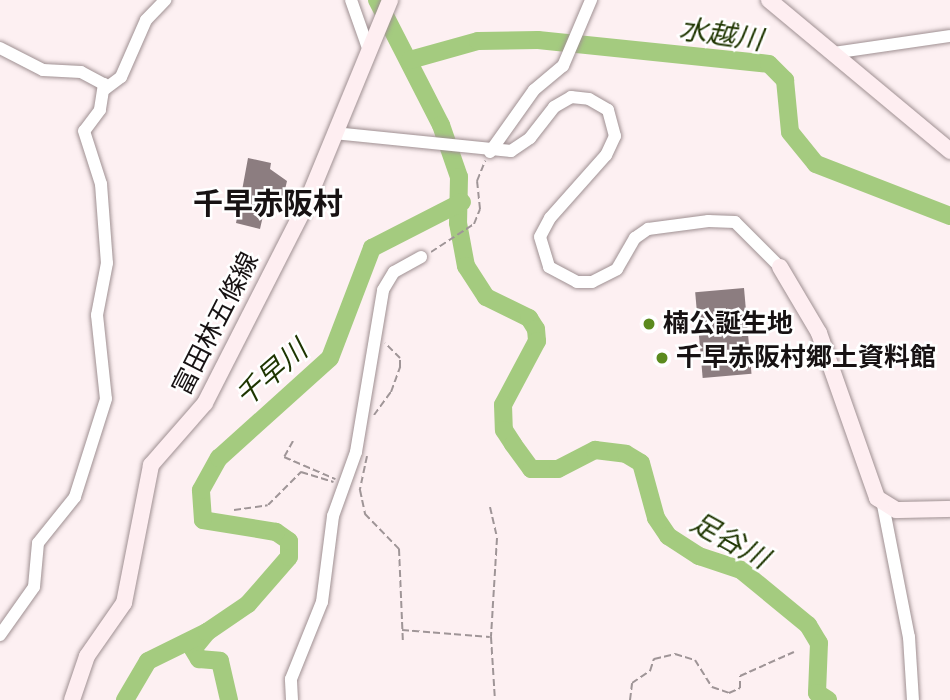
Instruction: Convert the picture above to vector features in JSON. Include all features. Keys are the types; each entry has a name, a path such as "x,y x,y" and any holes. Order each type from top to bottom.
{"main road":[{"name":"富田林五條線","path":"72,700 87,656 124,603 151,464 205,403 304,209 390,0"},
{"path":"769,0 950,151"},
{"path":"780,267 819,333 883,505 896,510 950,509"}],"street":[{"path":"0,635 34,587 38,543 75,497 106,399 97,340 107,275 101,184 84,131 100,110 105,89 121,77 146,20 165,0"},
{"path":"351,0 371,42"},
{"path":"490,152 534,90 563,66 592,0"},
{"path":"833,53 950,36"},
{"path":"0,48 43,70 98,76 105,89"},
{"path":"334,133 431,146 490,152 511,151 530,138 554,107 571,97 608,110 615,136 606,156 550,218 540,237 549,267 559,275 592,282 617,269 635,238 648,229 698,221 735,222 780,267"},
{"path":"292,700 291,679 322,602 334,516 349,482 374,332 388,280 421,257"},
{"path":"883,505 909,637 913,700"}],"path":[{"path":"421,257 474,224 480,209 477,181 490,152"},
{"path":"369,424 391,391 400,358 374,332"},
{"path":"293,441 284,457 349,482"},
{"path":"366,452 360,490 365,514 399,549 403,643"},
{"path":"234,510 268,505 300,472 349,482"},
{"path":"490,508 498,577 491,637 495,700"},
{"path":"402,630 491,637"},
{"path":"631,700 632,683 650,671 654,659 675,654 695,660 712,687 729,693 740,688 740,676 794,652"}],"building":[{"path":"248,158 271,163 270,169 287,181 283,198 268,194 260,229 236,223"},
{"path":"744,288 751,374 703,378 695,292"}],"waterway":[{"name":"足谷川","path":"377,0 441,125 459,177 458,223 466,266 486,297 529,318 536,329 537,341 503,405 504,430 513,444 531,469 558,469 595,450 626,454 641,463 656,518 668,536 699,556 741,570 808,625 819,643 817,693 828,700"},
{"name":"水越川","path":"410,60 478,41 538,40 769,64 785,80 790,132 816,164 950,216"},
{"name":"千早川","path":"125,700 148,661 207,632 248,604 289,557 289,541 276,532 203,520 201,490 219,458 330,358 372,248 462,202"},
{"path":"207,632 193,649 199,659 220,661 229,700"}],"place":[{"name":"楠公誕生地","path":"649,324"},
{"name":"千早赤阪村郷土資料館","path":"662,358"}],"district":[{"name":"千早赤阪村","path":"268,204"}]}
